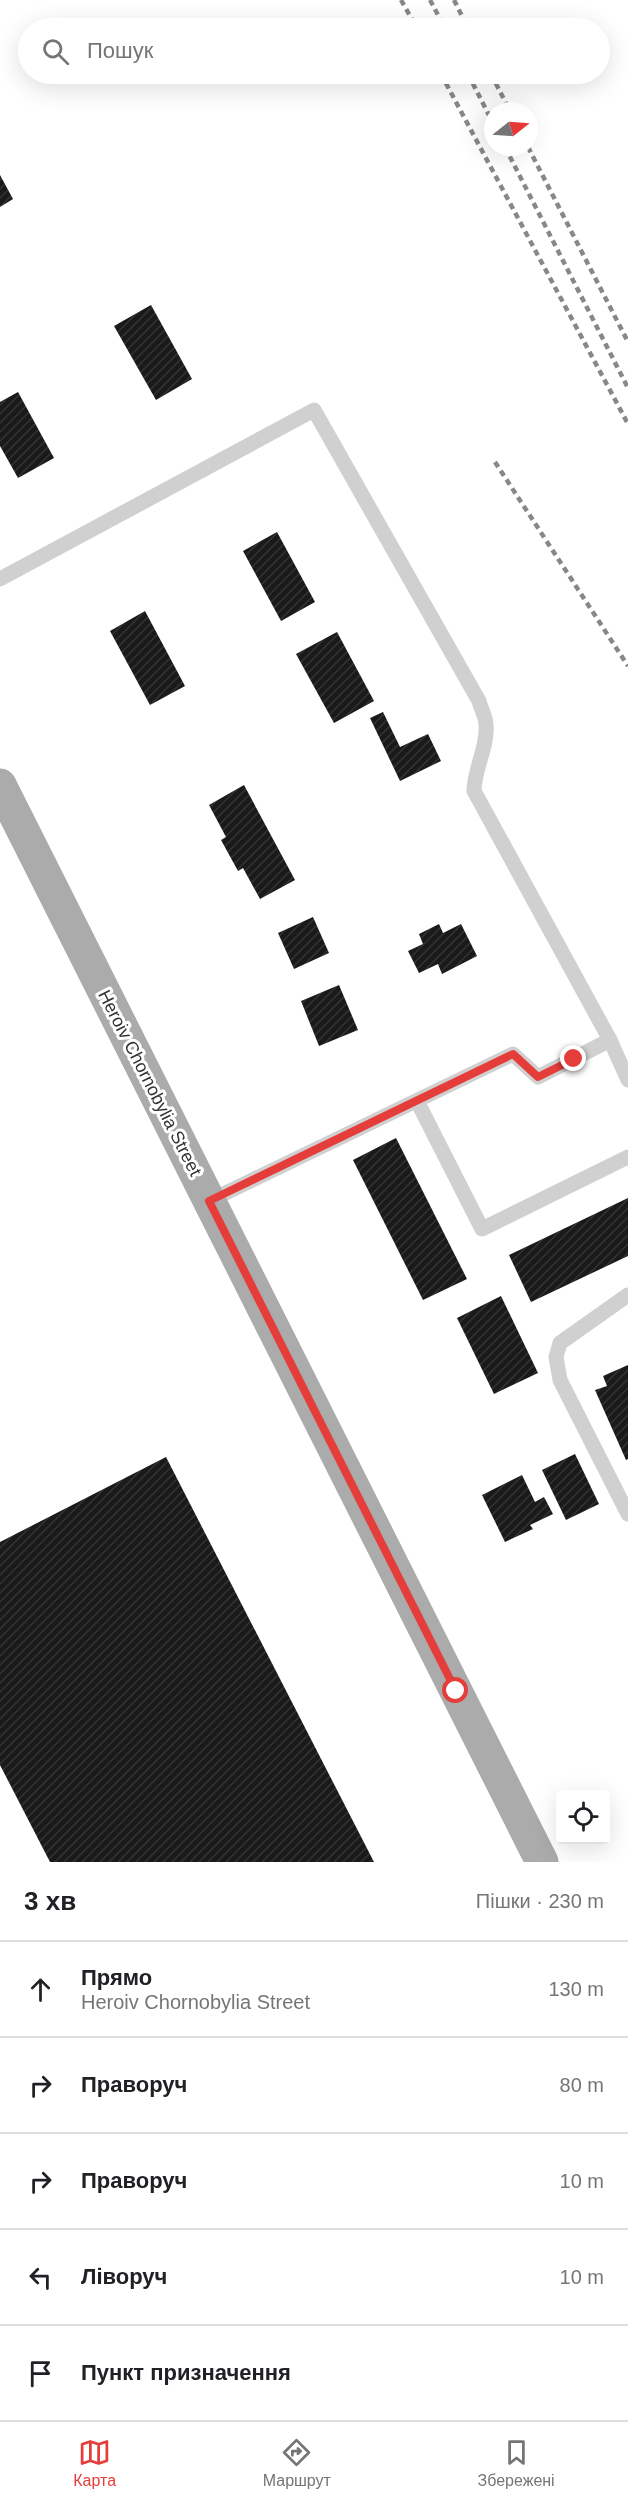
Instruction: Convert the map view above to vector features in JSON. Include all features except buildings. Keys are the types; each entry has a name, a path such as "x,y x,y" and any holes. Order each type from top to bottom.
{"main road":[{"name":"Heroiv Chornobylia Street","path":"0,786 542,1862"}],"lane":[{"path":"0,579 314,410 479,701 486,723 486,738 474,780 474,792 610,1040 628,1080"},
{"path":"209,1201 513,1054 538,1077 610,1040"},
{"path":"417,1101 482,1229 628,1157"},
{"path":"628,1295 560,1343 556,1357 560,1380 628,1514"}],"railway":[{"path":"401,0 411,18"},
{"path":"430,0 440,18"},
{"path":"454,0 463,18"},
{"path":"446,84 628,424"},
{"path":"473,84 484,105"},
{"path":"496,84 505,102"},
{"path":"510,156 628,388"},
{"path":"533,156 628,342"},
{"path":"495,462 628,666"}],"route":[{"path":"456,1691 209,1201 513,1054 538,1077 574,1059"}]}
